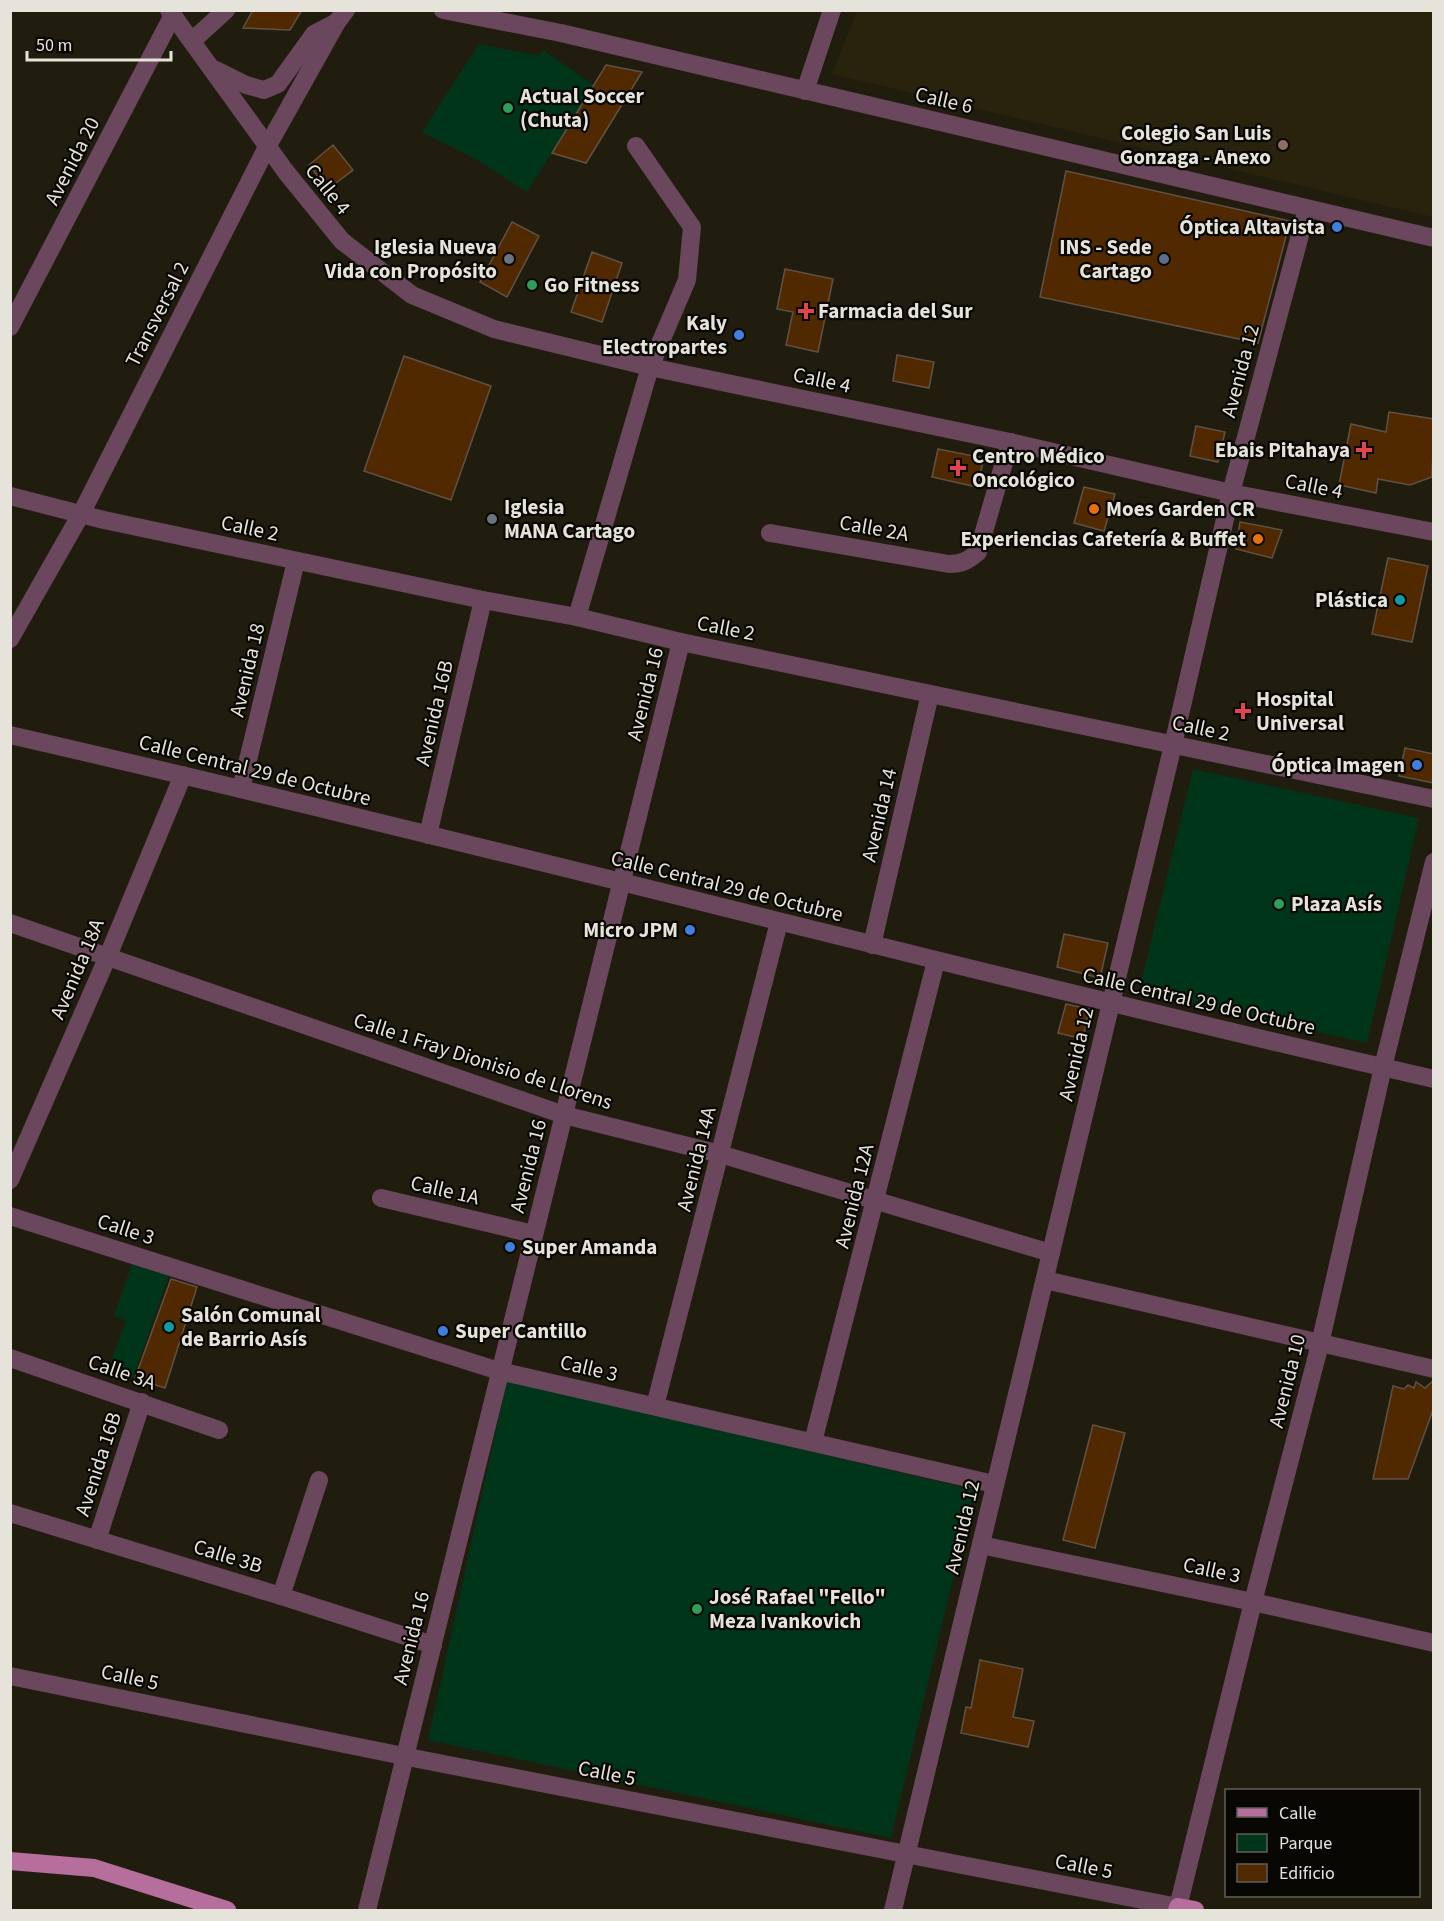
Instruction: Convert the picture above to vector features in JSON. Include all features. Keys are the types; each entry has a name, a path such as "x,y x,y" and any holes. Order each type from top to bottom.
{"main road":[{"path":"10,1861 94,1868 227,1911"}],"street":[{"path":"192,41 226,10"},
{"name":"Calle 6","path":"443,10 561,33 1434,238"},
{"path":"805,90 832,10"},
{"name":"Calle 4","path":"171,13 267,147 342,242 412,295 494,329 650,367 1010,442 1231,493 1434,532"},
{"name":"Avenida 20","path":"10,327 171,13"},
{"path":"212,68 236,81 264,90 278,84 314,34 339,15"},
{"name":"Transversal 2","path":"10,639 81,514 267,147 339,15"},
{"path":"577,617 650,367 687,280 692,227 636,146"},
{"name":"Avenida 12","path":"892,1911 1173,745 1231,493 1307,209"},
{"name":"Calle 2A","path":"770,533 959,564 969,560 978,552 1010,442"},
{"name":"Calle 2","path":"10,496 81,514 296,561 577,617 681,642 1434,799"},
{"name":"Avenida 18","path":"241,789 296,561"},
{"name":"Avenida 16B","path":"428,835 483,600"},
{"name":"Avenida 16","path":"367,1911 681,642"},
{"name":"Avenida 14","path":"872,945 930,694"},
{"name":"Calle Central 29 de Octubre","path":"10,735 241,789 1111,1004 1434,1078"},
{"name":"Avenida 18A","path":"10,1180 108,957 183,775"},
{"name":"Avenida 10","path":"1183,1909 1253,1602 1320,1344 1383,1067 1434,862"},
{"name":"Avenida 14A","path":"655,1406 779,922"},
{"name":"Calle 1 Fray Dionisio de Llorens","path":"10,923 564,1115 720,1154 1051,1253"},
{"name":"Avenida 12A","path":"813,1442 936,961"},
{"name":"Calle 1A","path":"381,1198 534,1234"},
{"name":"Calle 3","path":"10,1216 499,1371 994,1484"},
{"path":"1044,1280 1434,1369"},
{"name":"Calle 3A","path":"10,1358 219,1430"},
{"name":"Avenida 16B","path":"97,1540 142,1402"},
{"path":"281,1596 319,1480"},
{"name":"Calle 3B","path":"10,1513 433,1645"},
{"name":"Calle 3","path":"981,1545 1253,1602 1434,1643"},
{"name":"Calle 5","path":"10,1676 1183,1909"}],"shaded area":[{"name":"Colegio San Luis Gonzaga - Anexo","path":"857,11 1433,11 1433,217 832,74"}],"green space":[{"name":"Actual Soccer (Chuta)","path":"479,44 539,56 543,50 594,85 527,192 476,159 422,132"},
{"name":"Plaza Asís","path":"1193,769 1419,818 1367,1043 1139,991"},
{"path":"135,1255 172,1267 133,1377 108,1369 126,1321 114,1316"},
{"path":"507,1380 974,1490 891,1838 428,1740"}],"building":[{"path":"253,10 302,10 290,30 243,28"},
{"path":"606,65 642,72 586,163 552,153"},
{"path":"333,145 353,170 328,189 309,165"},
{"name":"INS - Sede Cartago","path":"1066,171 1290,221 1258,343 1040,297"},
{"name":"Iglesia Nueva Vida con Propósito","path":"512,222 539,236 507,297 480,282"},
{"path":"592,252 622,263 602,322 571,312"},
{"name":"Farmacia del Sur","path":"785,269 833,279 818,352 786,345 793,312 777,309"},
{"path":"897,355 934,362 929,388 893,381"},
{"path":"404,356 491,386 451,500 364,471"},
{"path":"1389,412 1434,419 1432,477 1410,485 1378,479 1376,493 1339,485 1351,424 1386,432"},
{"path":"1196,426 1225,432 1218,462 1190,456"},
{"name":"Centro Médico Oncológico","path":"938,449 984,458 977,487 932,477"},
{"name":"Moes Garden CR","path":"1084,487 1115,494 1104,531 1074,523"},
{"name":"Experiencias Cafetería & Buffet","path":"1240,522 1282,530 1272,558 1236,549"},
{"name":"Plástica","path":"1388,558 1428,566 1412,642 1372,634"},
{"name":"Óptica Imagen","path":"1405,748 1434,754 1434,783 1399,776"},
{"path":"1064,934 1108,943 1100,978 1057,967"},
{"path":"1066,1004 1089,1009 1083,1039 1058,1033"},
{"name":"Salón Comunal de Barrio Asís","path":"171,1279 197,1287 165,1388 135,1378"},
{"path":"1434,1380 1434,1407 1408,1479 1373,1479 1393,1386 1404,1389 1408,1385 1414,1388 1416,1382 1425,1388"},
{"path":"1093,1425 1125,1433 1095,1548 1063,1540"},
{"path":"980,1660 1023,1669 1013,1717 1034,1721 1028,1747 961,1733 966,1707 971,1708"}],"place":[{"name":"Actual Soccer (Chuta)","path":"508,108"},
{"name":"Colegio San Luis Gonzaga - Anexo","path":"1283,145"},
{"name":"Óptica Altavista","path":"1337,227"},
{"name":"Iglesia Nueva Vida con Propósito","path":"509,259"},
{"name":"INS - Sede Cartago","path":"1164,259"},
{"name":"Go Fitness","path":"532,285"},
{"name":"Farmacia del Sur","path":"806,311"},
{"name":"Kaly Electropartes","path":"739,335"},
{"name":"Ebais Pitahaya","path":"1364,450"},
{"name":"Centro Médico Oncológico","path":"958,468"},
{"name":"Moes Garden CR","path":"1094,509"},
{"name":"Iglesia MANA Cartago","path":"492,519"},
{"name":"Experiencias Cafetería & Buffet","path":"1258,539"},
{"name":"Plástica","path":"1400,600"},
{"name":"Hospital Universal","path":"1243,711"},
{"name":"Óptica Imagen","path":"1417,765"},
{"name":"Plaza Asís","path":"1279,904"},
{"name":"Micro JPM","path":"690,930"},
{"name":"Super Amanda","path":"510,1247"},
{"name":"Salón Comunal de Barrio Asís","path":"169,1327"},
{"name":"Super Cantillo","path":"443,1331"},
{"name":"José Rafael \"Fello\" Meza Ivankovich","path":"697,1609"}]}
